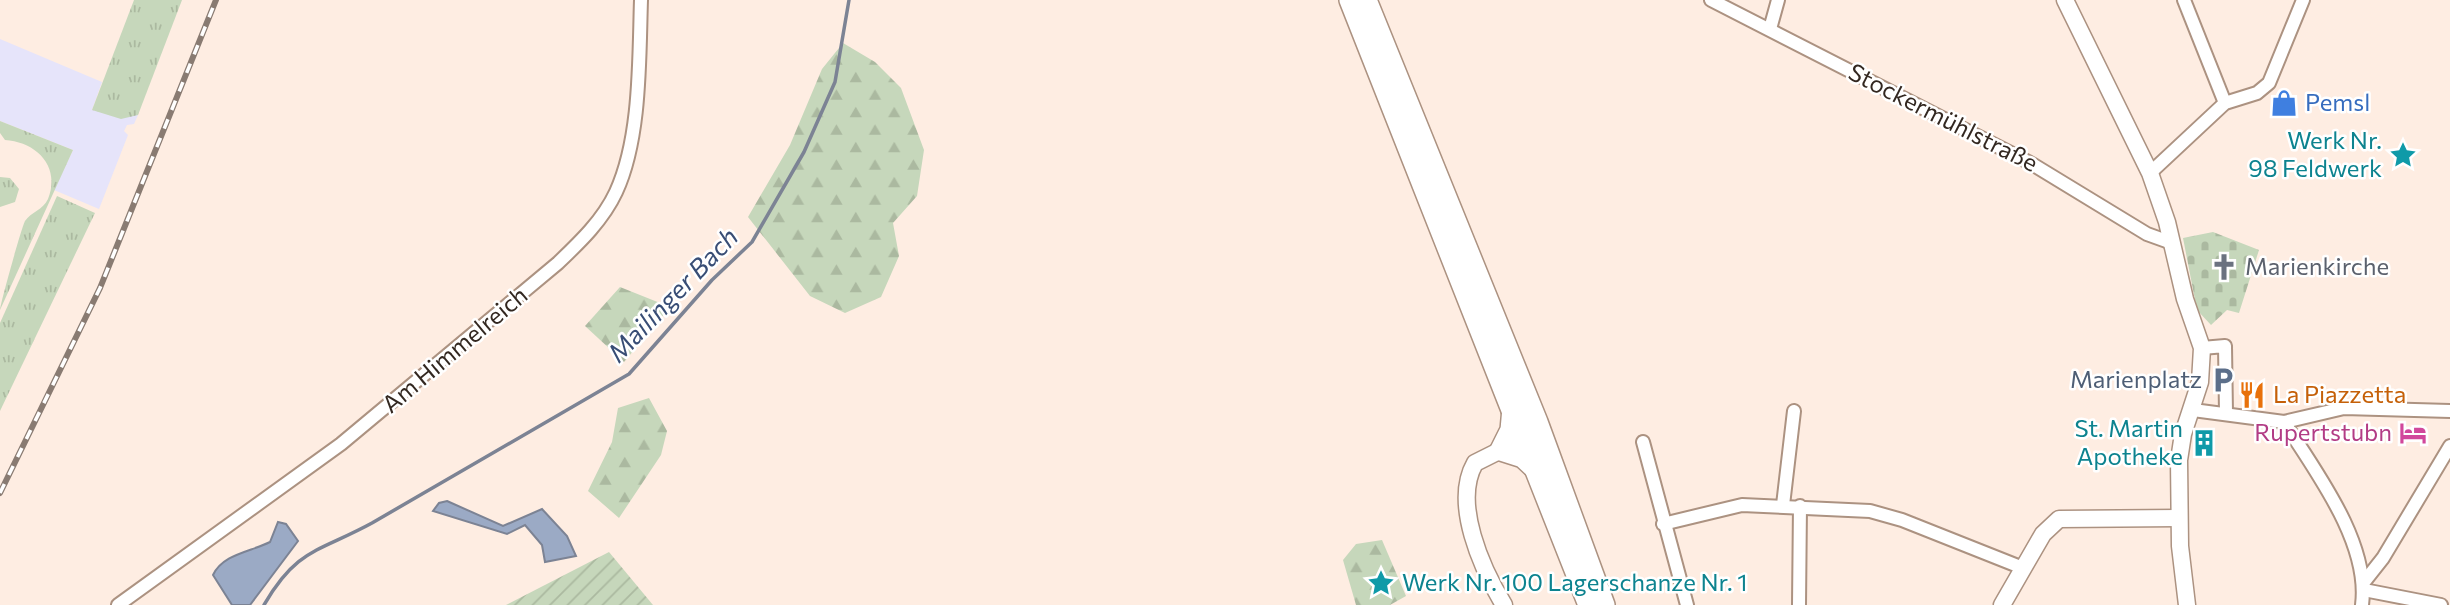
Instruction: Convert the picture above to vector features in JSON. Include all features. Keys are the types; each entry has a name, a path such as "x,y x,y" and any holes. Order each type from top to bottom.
{"highway":[{"path":"1350,0 1513,406 1589,605"},
{"path":"1369,0 1384,45 1537,422 1604,605"},
{"path":"1513,406 1511,430 1501,450 1523,457 1539,472"}],"street":[{"name":"Am Himmelreich","path":"118,605 341,444 527,290 588,234 615,194 628,152 638,72 641,0"},
{"name":"Stockermühlstraße","path":"1711,0 2032,164 2147,234 2172,243"},
{"path":"1770,29 1778,0"},
{"path":"2065,0 2150,173 2172,243 2185,299 2202,348 2200,382 2180,447 2179,518 2187,605"},
{"path":"2184,0 2225,103"},
{"path":"2150,173 2225,103 2256,93 2269,83 2303,0"},
{"path":"2202,348 2225,346 2227,414"},
{"path":"2193,410 2284,422 2344,408 2450,411"},
{"path":"1783,505 1794,411"},
{"path":"2284,422 2329,493 2348,531 2364,586 2362,605"},
{"path":"1643,442 1687,605"},
{"path":"2364,586 2450,446"},
{"path":"1501,450 1483,457 1473,468 1466,493 1466,508 1486,568 1504,605"},
{"path":"1663,524 1742,505 1800,506 1887,515 2023,568"},
{"path":"1798,605 1800,506"},
{"path":"2002,605 2043,534 2059,519 2179,518"},
{"path":"2364,586 2441,605"}],"shaded area":[{"path":"0,39 102,82 92,110 138,115 134,124 127,125 124,131 128,135 99,209 54,190 73,150 0,121"},
{"path":"447,501 503,526 542,509 567,536 576,556 545,562 542,545 525,525 507,534 433,511 439,503"},
{"path":"278,522 286,524 298,541 250,605 232,605 213,575 223,562 270,542"}],"green space":[{"path":"134,0 182,0 138,115 121,119 92,110"},
{"path":"843,43 875,62 901,88 924,150 917,196 893,223 899,256 881,297 845,313 810,296 748,217 790,145 822,69"},
{"path":"0,121 73,150 0,310 25,221 46,203 51,176 48,166 36,151 27,145 5,140 0,133"},
{"path":"0,177 10,178 19,189 15,202 0,207"},
{"path":"57,196 95,213 0,411 0,323"},
{"path":"2213,232 2259,250 2239,313 2227,310 2211,325 2197,310 2183,238"},
{"path":"620,287 670,307 624,362 585,326"},
{"path":"649,398 667,431 661,455 619,518 588,491 612,442 618,408"},
{"path":"1382,540 1406,596 1390,605 1356,605 1343,560 1356,544"},
{"path":"609,552 653,605 506,605"}],"waterway":[{"name":"Mailinger Bach","path":"264,605 287,572 310,554 372,523 629,374 712,280 752,242 804,152 835,82 849,0"}],"railway":[{"path":"0,493 100,288 216,0"}],"place":[{"name":"Pemsl","path":"2284,103"},
{"name":"Werk Nr. 98 Feldwerk","path":"2403,155"},
{"name":"Marienkirche","path":"2224,267"},
{"name":"Marienplatz","path":"2223,380"},
{"name":"La Piazzetta","path":"2252,395"},
{"name":"Rupertstubn","path":"2413,433"},
{"name":"St. Martin Apotheke","path":"2204,443"},
{"name":"Werk Nr. 100 Lagerschanze Nr. 1","path":"1381,583"}]}
